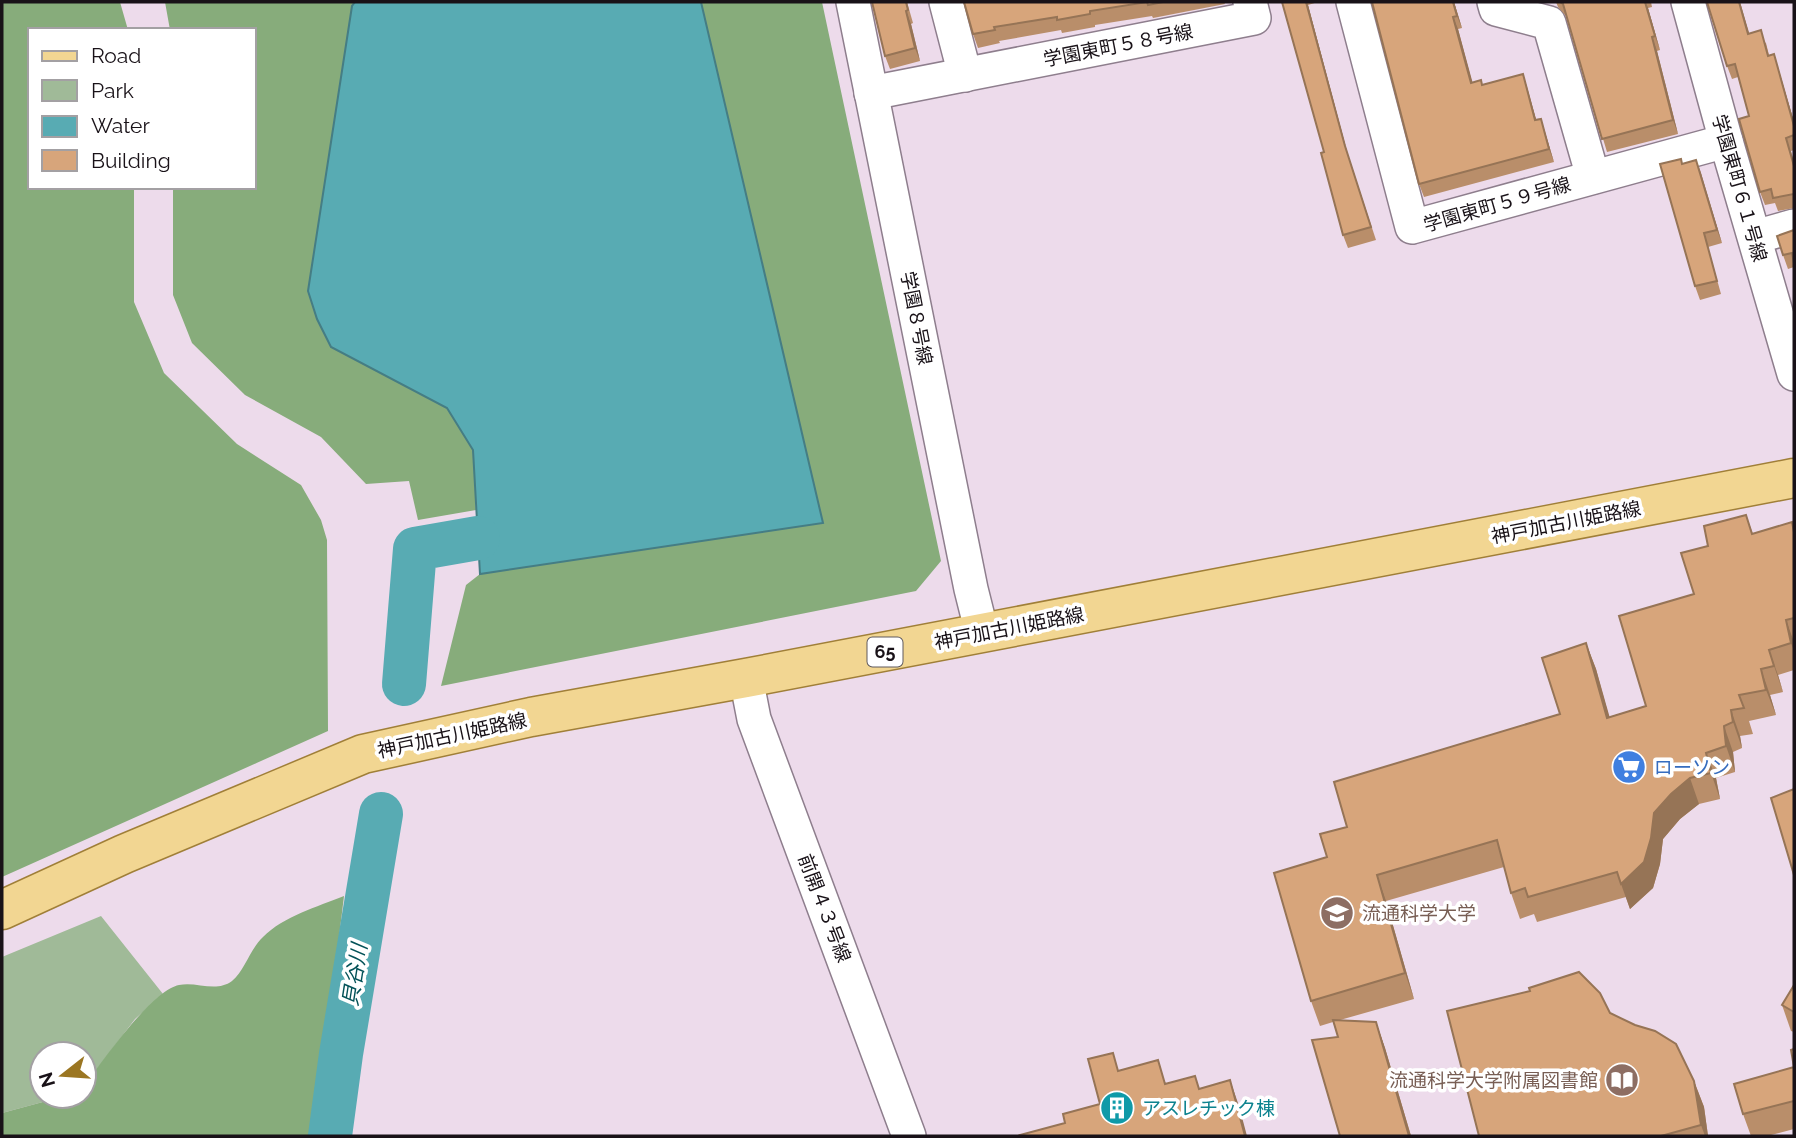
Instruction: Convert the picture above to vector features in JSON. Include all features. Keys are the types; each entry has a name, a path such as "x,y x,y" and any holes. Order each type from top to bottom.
{"main road":[{"name":"神戸加古川姫路線","path":"2,910 124,854 363,754 531,717 982,634 1794,478"}],"street":[{"name":"学園８号線","path":"853,2 982,634"},
{"path":"946,2 965,75"},
{"name":"学園東町５８号線","path":"872,93 1254,18 1250,2"},
{"name":"学園東町５９号線","path":"1353,2 1412,227 1726,141"},
{"path":"1494,2 1496,9 1549,23 1593,177"},
{"name":"学園東町６１号線","path":"1688,2 1755,237 1787,381"},
{"path":"1755,237 1794,226"},
{"name":"前開４３号線","path":"746,678 754,719 909,1136"}],"green space":[{"path":"2,2 120,2 127,28 28,28 28,189 134,189 134,302 164,373 237,444 301,485 321,520 327,540 328,731 2,877"},
{"path":"165,2 355,2 352,6 308,291 331,347 447,408 473,450 476,510 418,520 409,481 366,484 321,437 245,395 192,343 173,295 173,189 256,189 256,28 170,28"},
{"path":"701,2 822,2 941,561 916,591 441,686 466,585 480,574 823,523"},
{"path":"344,896 315,1136 2,1136 2,1113 28,1106 28,1110 98,1110 98,1067 141,1013 168,990 179,985 219,986 232,981 258,942 281,923"},
{"path":"101,916 163,994 135,1019 98,1068 98,1040 28,1040 28,1106 2,1113 2,957"}],"water":[{"path":"355,2 701,2 823,523 480,574 473,450 447,408 331,347 317,319 308,291 352,6"}],"building":[{"path":"872,2 906,2 915,48 885,56"},
{"path":"964,2 1147,2 1090,11 1090,14 1057,20 1057,17 994,27 995,30 973,34"},
{"path":"1282,2 1306,2 1345,146 1371,227 1343,235 1321,153 1324,152"},
{"path":"1372,2 1453,2 1457,16 1453,17 1471,83 1481,80 1482,85 1523,74 1535,120 1541,119 1549,149 1419,184"},
{"path":"1560,2 1645,2 1673,120 1602,139 1563,4"},
{"path":"1707,2 1739,2 1748,34 1761,30 1768,56 1774,54 1794,126 1794,135 1786,138 1794,166 1794,194 1773,198 1771,189 1760,192 1739,119 1749,116 1735,64 1727,66"},
{"path":"1681,159 1682,164 1696,160 1717,230 1704,233 1717,281 1695,286 1660,164"},
{"path":"1794,230 1794,263 1792,253 1783,255 1777,236"},
{"path":"1746,515 1752,534 1792,522 1794,618 1786,620 1791,643 1769,650 1774,666 1761,669 1766,690 1739,695 1744,708 1731,710 1733,722 1724,726 1726,746 1706,753 1711,773 1690,778 1654,813 1644,862 1621,884 1617,872 1528,897 1525,888 1511,893 1497,840 1377,875 1405,973 1311,1001 1274,873 1327,857 1320,834 1347,827 1334,782 1560,714 1542,658 1586,643 1607,718 1646,706 1619,616 1694,594 1681,553 1708,546 1704,526"},
{"path":"1794,789 1794,875 1771,798"},
{"path":"1579,972 1600,993 1610,1013 1655,1031 1676,1044 1694,1081 1701,1125 1661,1136 1479,1136 1447,1011 1530,991 1529,988"},
{"path":"1794,985 1794,1012 1782,1005"},
{"path":"1333,1020 1376,1022 1409,1136 1340,1136 1312,1040 1338,1037"},
{"path":"1113,1053 1118,1071 1158,1060 1165,1084 1195,1076 1199,1089 1230,1080 1245,1136 1020,1135 1065,1123 1063,1114 1100,1104 1088,1059"},
{"path":"1794,1067 1794,1101 1743,1114 1734,1084"}],"waterway":[{"name":"貝谷川","path":"404,684 415,549 478,538"},
{"name":"貝谷川","path":"330,1136 381,814"}],"place":[{"name":"ローソン","path":"1629,767"},
{"name":"流通科学大学","path":"1337,913"},
{"name":"流通科学大学附属図書館","path":"1622,1080"},
{"name":"アスレチック棟","path":"1117,1108"}]}
